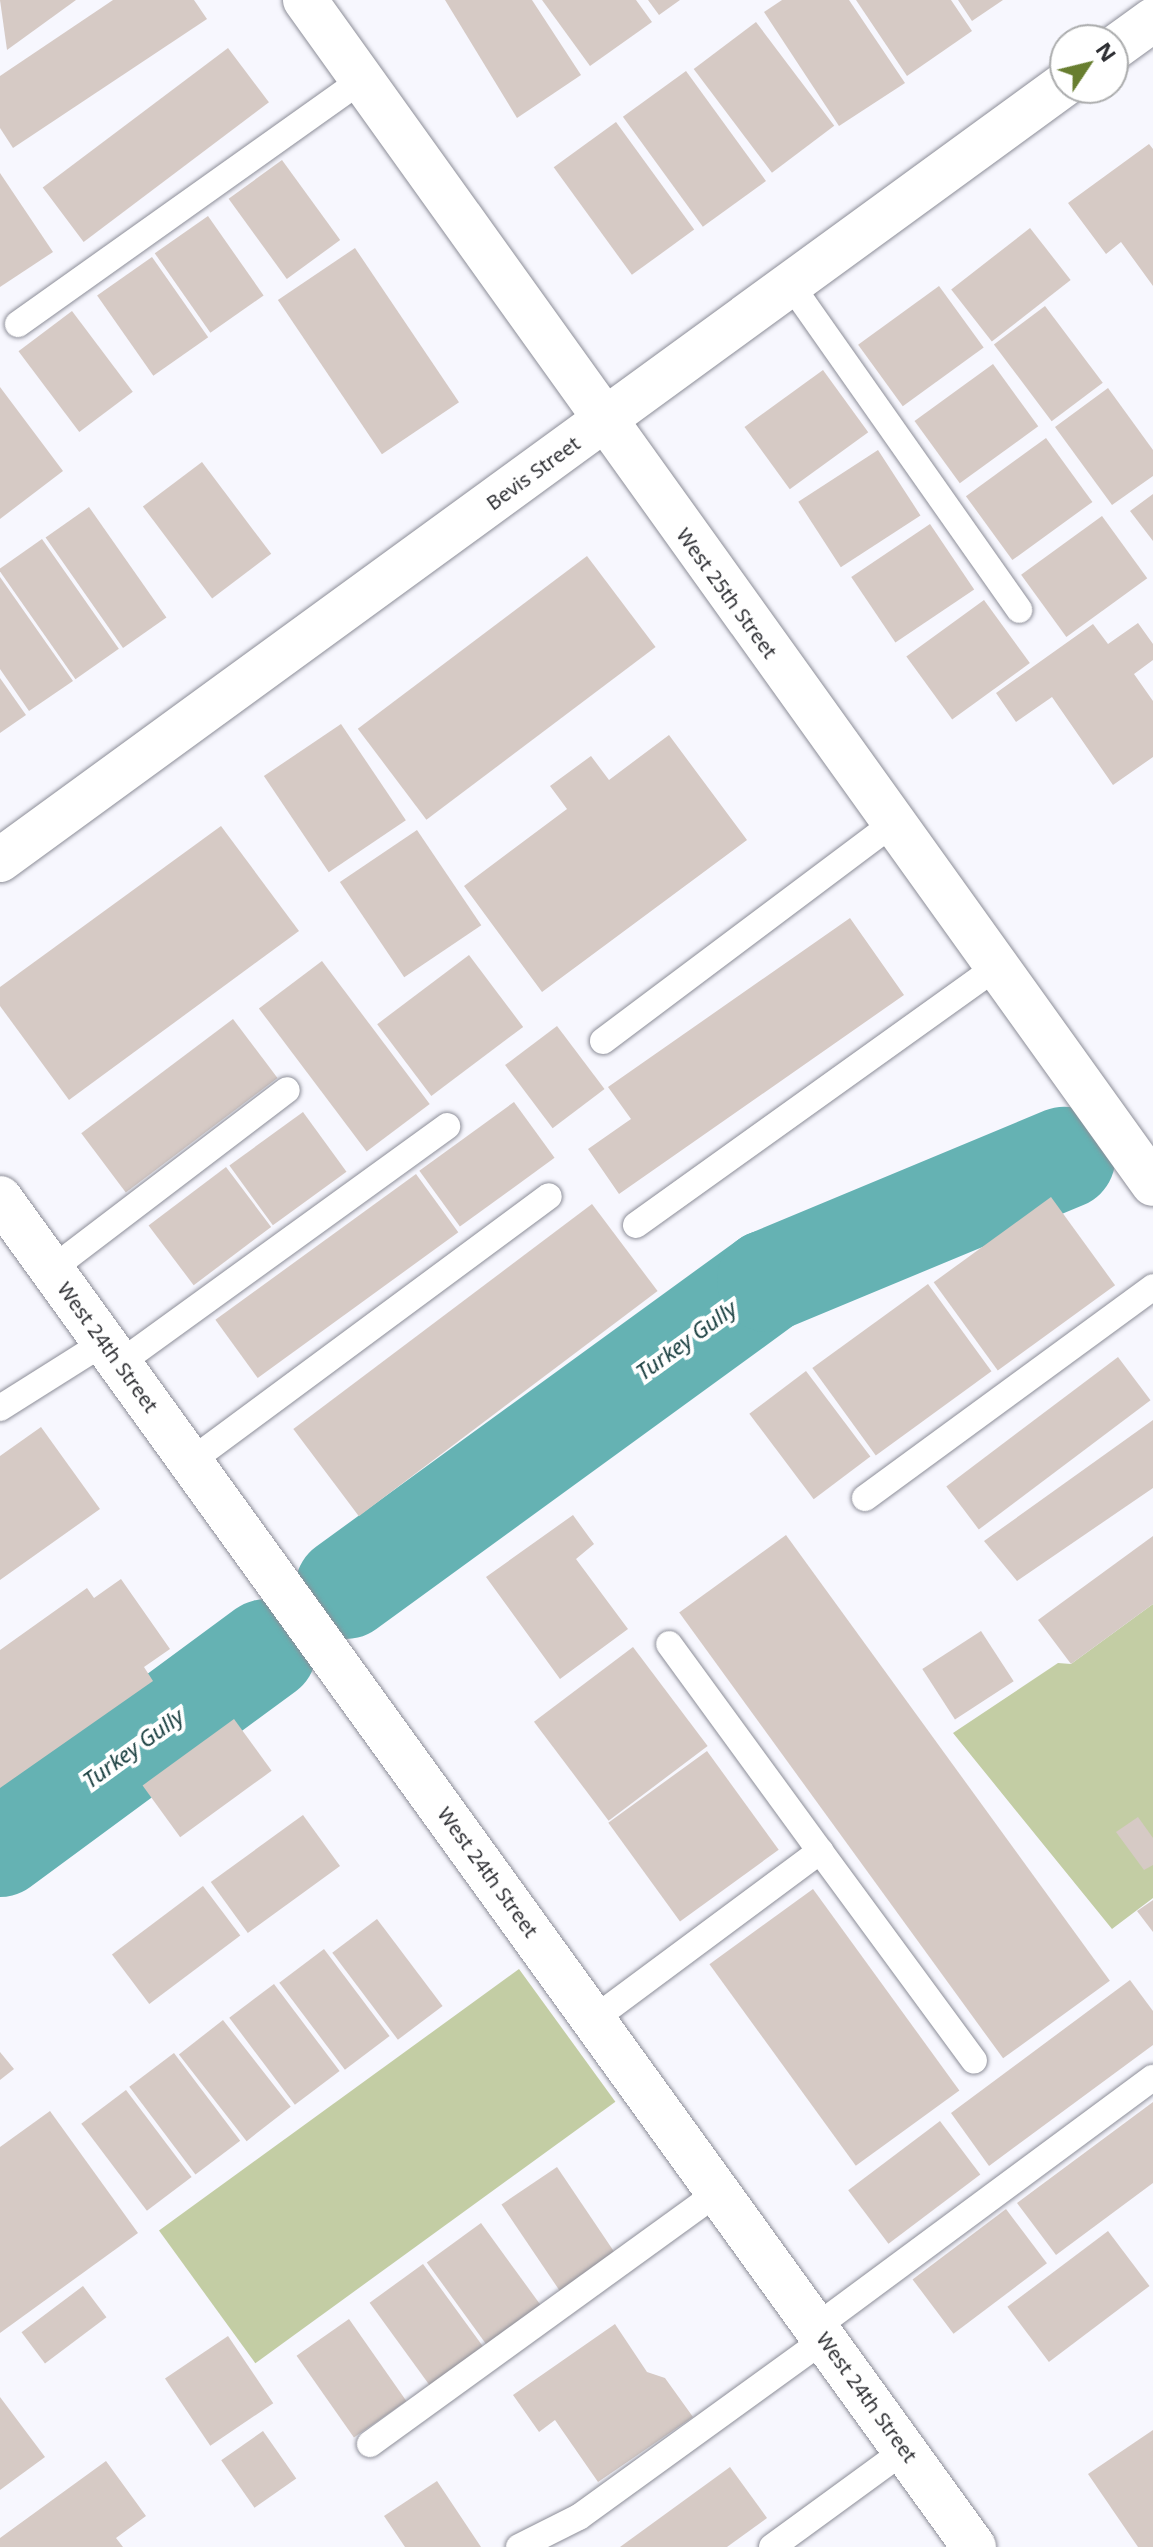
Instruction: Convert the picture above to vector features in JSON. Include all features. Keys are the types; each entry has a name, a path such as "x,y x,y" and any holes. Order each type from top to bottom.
{"street":[{"name":"West 25th Street","path":"305,0 604,423 1153,1184"},
{"path":"1129,37 1153,20"},
{"name":"Bevis Street","path":"0,860 604,423 1049,96"},
{"name":"West 24th Street","path":"0,1198 974,2547"}],"lane":[{"path":"18,324 361,80"},
{"path":"791,285 1019,610"},
{"path":"603,1041 893,823"},
{"path":"636,1225 996,967"},
{"path":"52,1269 287,1090"},
{"path":"0,1408 112,1353 447,1126"},
{"path":"191,1461 549,1196"},
{"path":"865,1498 1153,1287"},
{"path":"669,1644 974,2061"},
{"path":"594,2019 820,1851"},
{"path":"519,2547 579,2517 1153,2078"},
{"path":"370,2444 718,2192"},
{"path":"772,2547 905,2450"}],"green space":[{"path":"1153,1604 1153,1898 1112,1929 953,1733 1058,1663 1071,1664"},
{"path":"519,1969 615,2102 255,2363 159,2231"}],"building":[{"path":"0,0 76,0 7,50"},
{"path":"113,0 194,0 207,19 13,148 0,128 0,76"},
{"path":"445,0 532,0 581,75 517,118"},
{"path":"542,0 636,0 652,22 590,66"},
{"path":"648,0 680,0 659,15"},
{"path":"782,0 849,0 905,83 839,126 764,12"},
{"path":"856,0 951,0 972,31 907,76"},
{"path":"958,0 1003,0 972,21"},
{"path":"756,22 834,126 772,173 694,69"},
{"path":"228,48 269,102 84,242 43,188"},
{"path":"686,71 766,181 703,227 623,117"},
{"path":"616,122 694,230 632,275 554,167"},
{"path":"1149,144 1153,149 1153,286 1121,242 1106,254 1068,203"},
{"path":"282,160 340,240 287,279 229,199"},
{"path":"0,173 53,252 0,287"},
{"path":"208,216 264,295 210,333 155,253"},
{"path":"1030,228 1071,280 992,342 951,290"},
{"path":"355,248 459,402 382,454 278,300"},
{"path":"152,257 208,337 153,376 97,295"},
{"path":"939,286 984,347 903,406 858,345"},
{"path":"1045,306 1103,383 1052,421 994,345"},
{"path":"72,311 133,392 79,432 18,351"},
{"path":"993,364 1038,426 960,483 915,421"},
{"path":"823,370 868,432 790,489 745,427"},
{"path":"0,387 63,471 0,519"},
{"path":"1108,388 1153,450 1153,476 1112,505 1055,427"},
{"path":"1046,438 1092,502 1012,560 966,496"},
{"path":"878,450 920,515 841,567 798,502"},
{"path":"202,462 271,554 212,598 143,507"},
{"path":"1153,494 1153,541 1130,511"},
{"path":"89,507 166,618 123,648 46,537"},
{"path":"1102,516 1147,578 1066,637 1021,575"},
{"path":"930,524 974,589 895,643 851,577"},
{"path":"42,539 119,649 75,679 0,571"},
{"path":"587,556 656,647 426,820 358,729"},
{"path":"0,577 73,681 29,711 0,669"},
{"path":"984,600 1030,663 952,720 906,656"},
{"path":"1138,623 1153,644 1153,660 1134,674 1153,701 1153,757 1113,785 1052,697 1016,722 996,693 1093,624 1108,644"},
{"path":"0,678 26,715 0,733"},
{"path":"341,724 406,820 329,872 264,776"},
{"path":"669,735 747,840 542,992 464,886 567,809 550,786 591,756 609,780"},
{"path":"221,826 299,931 69,1100 0,1006 0,987"},
{"path":"417,830 481,925 404,977 340,882"},
{"path":"850,918 904,995 619,1194 588,1149 631,1119 608,1087"},
{"path":"469,955 523,1027 431,1096 377,1024"},
{"path":"322,961 430,1104 367,1151 259,1009"},
{"path":"233,1019 278,1078 126,1192 81,1133"},
{"path":"557,1026 605,1089 553,1128 505,1065"},
{"path":"514,1102 555,1158 460,1227 419,1171"},
{"path":"303,1112 346,1172 273,1225 229,1165"},
{"path":"226,1167 271,1227 194,1285 149,1225"},
{"path":"416,1174 458,1232 258,1378 215,1320"},
{"path":"1051,1197 1115,1285 998,1370 934,1282"},
{"path":"592,1204 658,1291 359,1516 293,1429"},
{"path":"928,1284 991,1371 876,1455 812,1368"},
{"path":"1118,1357 1150,1400 979,1530 946,1486"},
{"path":"806,1371 870,1456 814,1499 749,1414"},
{"path":"1153,1420 1153,1488 1017,1581 984,1541"},
{"path":"41,1427 100,1509 0,1580 0,1456"},
{"path":"573,1515 594,1544 576,1559 628,1629 560,1679 486,1577"},
{"path":"786,1535 1110,1981 1003,2058 679,1613"},
{"path":"1153,1536 1153,1604 1071,1664 1038,1620"},
{"path":"121,1579 170,1649 144,1667 153,1681 0,1788 0,1650 87,1588 94,1598"},
{"path":"981,1631 1014,1681 955,1719 922,1669"},
{"path":"633,1647 708,1746 609,1821 534,1722"},
{"path":"234,1719 272,1771 180,1837 143,1785"},
{"path":"707,1751 779,1850 680,1921 608,1823"},
{"path":"303,1815 340,1866 248,1933 211,1882"},
{"path":"1138,1817 1153,1838 1153,1865 1144,1870 1116,1832"},
{"path":"203,1886 240,1936 149,2004 112,1955"},
{"path":"813,1889 959,2090 856,2166 709,1964"},
{"path":"1153,1900 1153,1932 1137,1911"},
{"path":"377,1919 443,2006 398,2040 332,1953"},
{"path":"324,1949 390,2036 345,2070 279,1983"},
{"path":"1130,1980 1153,2011 1153,2045 989,2166 951,2113"},
{"path":"274,1984 340,2071 295,2105 229,2018"},
{"path":"223,2020 291,2107 247,2141 179,2054"},
{"path":"0,2052 14,2069 0,2080"},
{"path":"174,2053 240,2141 195,2175 129,2087"},
{"path":"126,2090 192,2177 147,2211 81,2124"},
{"path":"1153,2102 1153,2183 1056,2255 1017,2203"},
{"path":"50,2111 138,2233 0,2333 0,2147"},
{"path":"940,2121 980,2175 888,2244 848,2190"},
{"path":"557,2167 615,2253 560,2291 501,2204"},
{"path":"1006,2209 1047,2263 953,2334 913,2279"},
{"path":"481,2223 541,2306 487,2345 427,2262"},
{"path":"1108,2231 1150,2286 1049,2362 1007,2307"},
{"path":"423,2264 484,2347 430,2386 370,2303"},
{"path":"83,2286 106,2317 45,2363 22,2332"},
{"path":"349,2319 406,2401 354,2438 297,2356"},
{"path":"615,2324 647,2372 665,2378 693,2417 598,2482 555,2420 539,2432 513,2395"},
{"path":"228,2336 273,2403 210,2446 165,2378"},
{"path":"0,2397 45,2457 0,2490"},
{"path":"1153,2430 1153,2547 1138,2547 1088,2474"},
{"path":"263,2431 296,2479 254,2508 221,2460"},
{"path":"106,2461 146,2516 116,2538 123,2547 0,2547 0,2538"},
{"path":"730,2467 767,2518 727,2547 620,2547"},
{"path":"437,2481 481,2547 405,2547 384,2516"}],"waterway":[{"name":"Turkey Gully","path":"346,1588 768,1281 1064,1158"},
{"name":"Turkey Gully","path":"0,1846 266,1650"}]}
